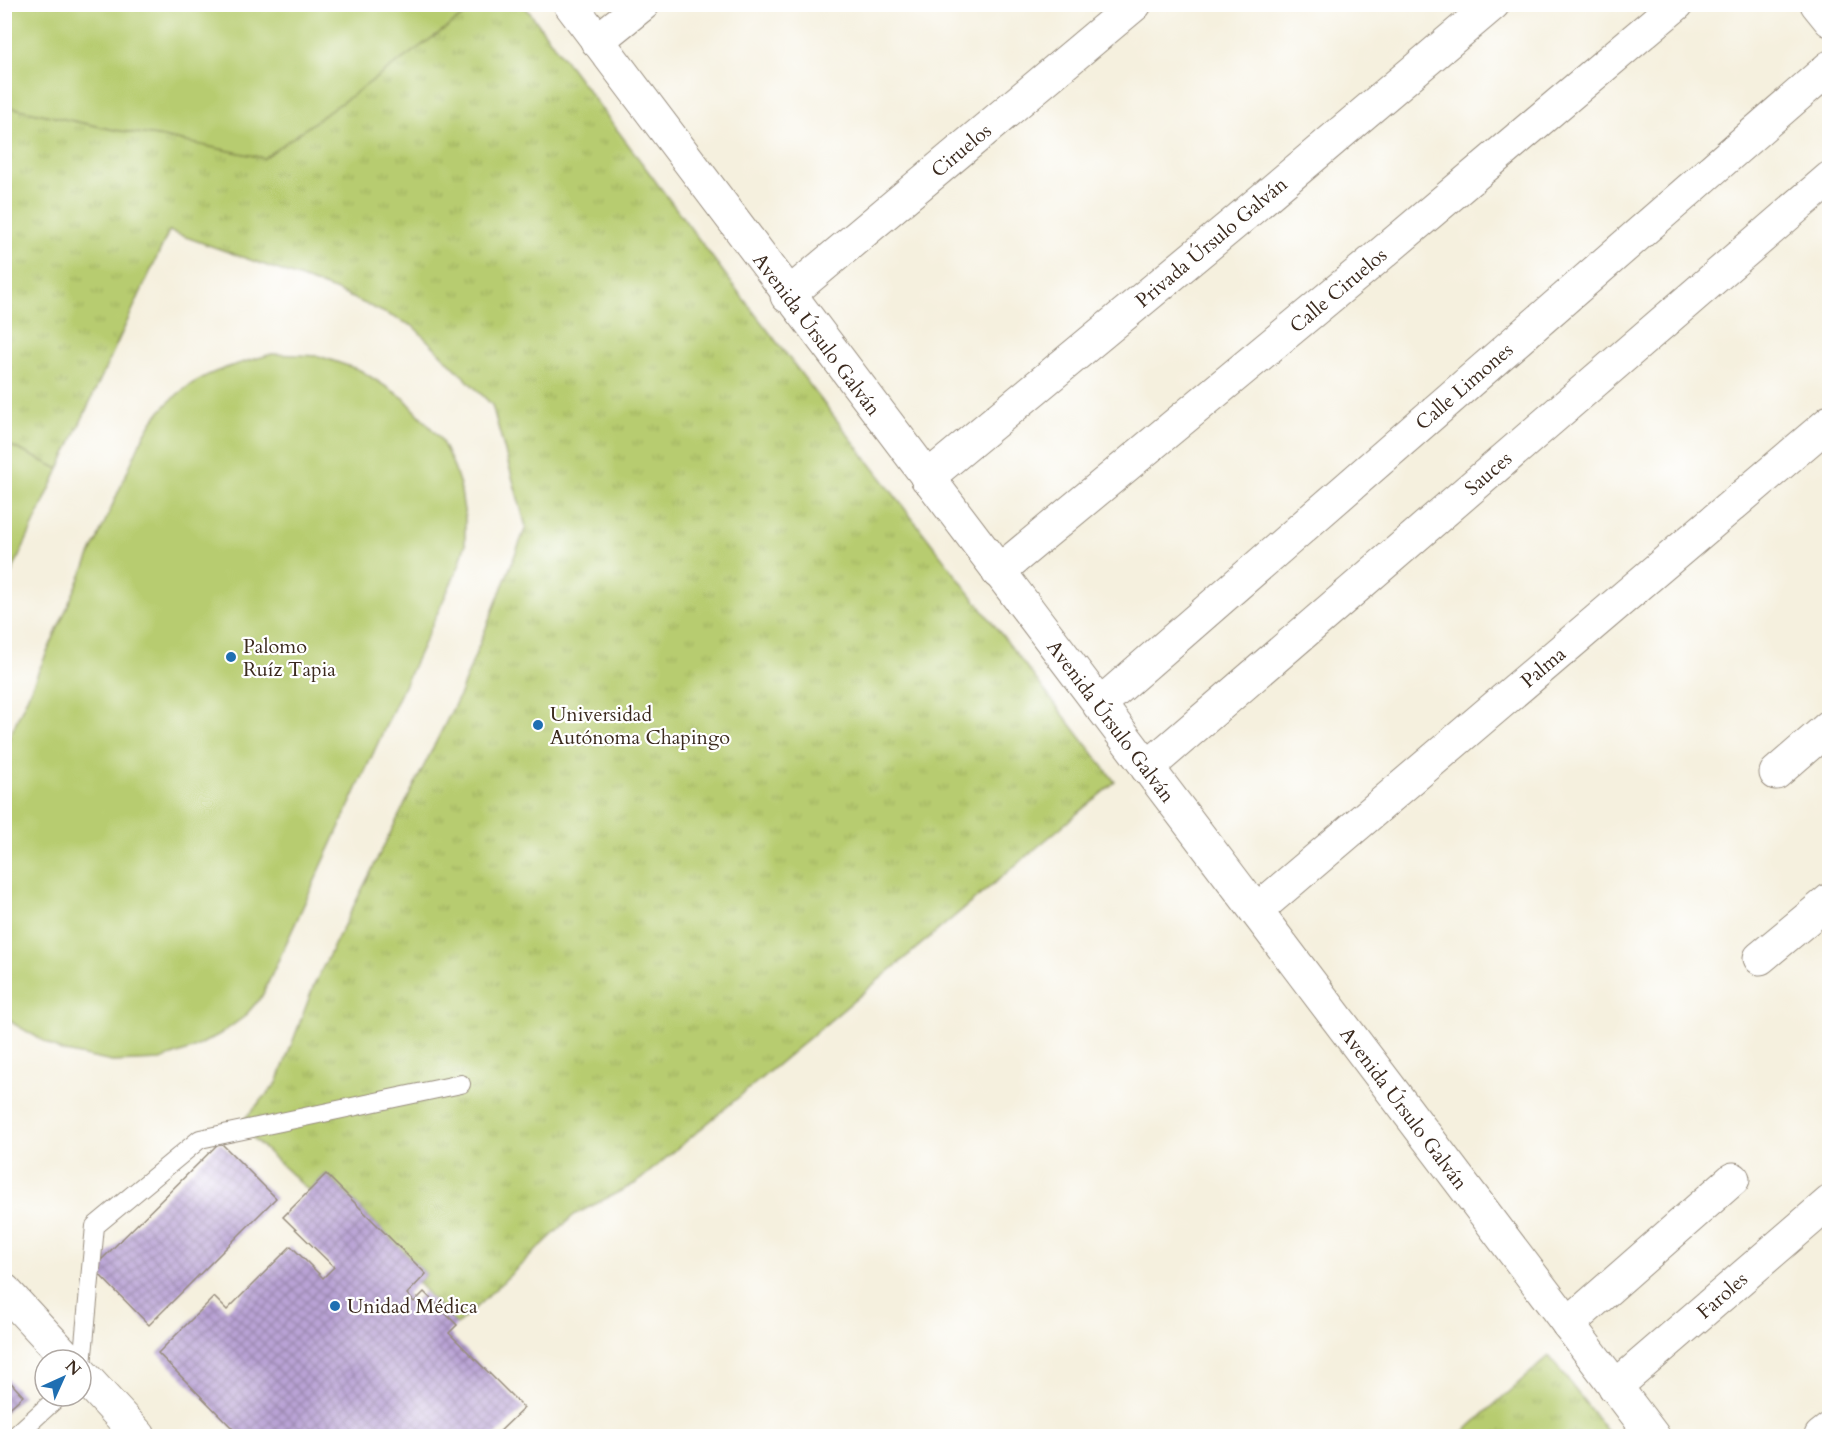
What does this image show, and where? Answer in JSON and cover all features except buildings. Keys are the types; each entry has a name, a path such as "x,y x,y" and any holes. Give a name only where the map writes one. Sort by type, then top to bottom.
{"street":[{"name":"Avenida Úrsulo Galván","path":"570,4 788,296 1653,1437"},
{"path":"597,41 643,4"},
{"name":"Ciruelos","path":"788,296 1135,4"},
{"name":"Privada Úrsulo Galván","path":"927,478 1237,221 1493,4"},
{"name":"Calle Ciruelos","path":"998,572 1373,261 1677,4"},
{"path":"1817,4 1830,20"},
{"name":"Calle Limones","path":"1099,705 1830,67"},
{"name":"Sauces","path":"1147,768 1830,178"},
{"name":"Palma","path":"1256,911 1830,422"},
{"path":"1776,773 1830,726"},
{"path":"1760,958 1830,900"},
{"path":"1568,1324 1733,1179"},
{"name":"Faroles","path":"1615,1387 1830,1203"},
{"path":"5,1293 51,1348"},
{"path":"93,1394 139,1437"},
{"path":"1821,1437 1830,1429"}],"lane":[{"path":"78,1348 95,1226 200,1139 461,1084"},
{"path":"15,1437 43,1408"}],"green space":[{"path":"4,5 478,5 264,158 158,136 115,130 5,106"},
{"path":"478,5 524,5 739,293 1115,782 636,1183 574,1215 457,1325 418,1283 426,1274 326,1174 309,1191 239,1125 277,1083 314,985 459,696 526,527 492,405 413,326 335,290 169,231 59,469 5,443 5,106 115,130 158,136 264,158"},
{"name":"Palomo Ruíz Tapia","path":"272,354 319,356 360,370 404,398 440,438 460,485 465,517 465,545 459,566 262,996 244,1017 220,1034 192,1049 160,1060 112,1062 61,1051 14,1024 5,1015 5,747 140,443 152,421 182,390 209,374"},
{"path":"5,443 59,469 5,587"},
{"path":"1549,1356 1611,1436 1459,1436"}],"place":[{"name":"Palomo Ruíz Tapia","path":"231,657"},
{"name":"Universidad Autónoma Chapingo","path":"538,725"},
{"name":"Unidad Médica","path":"335,1306"}]}
